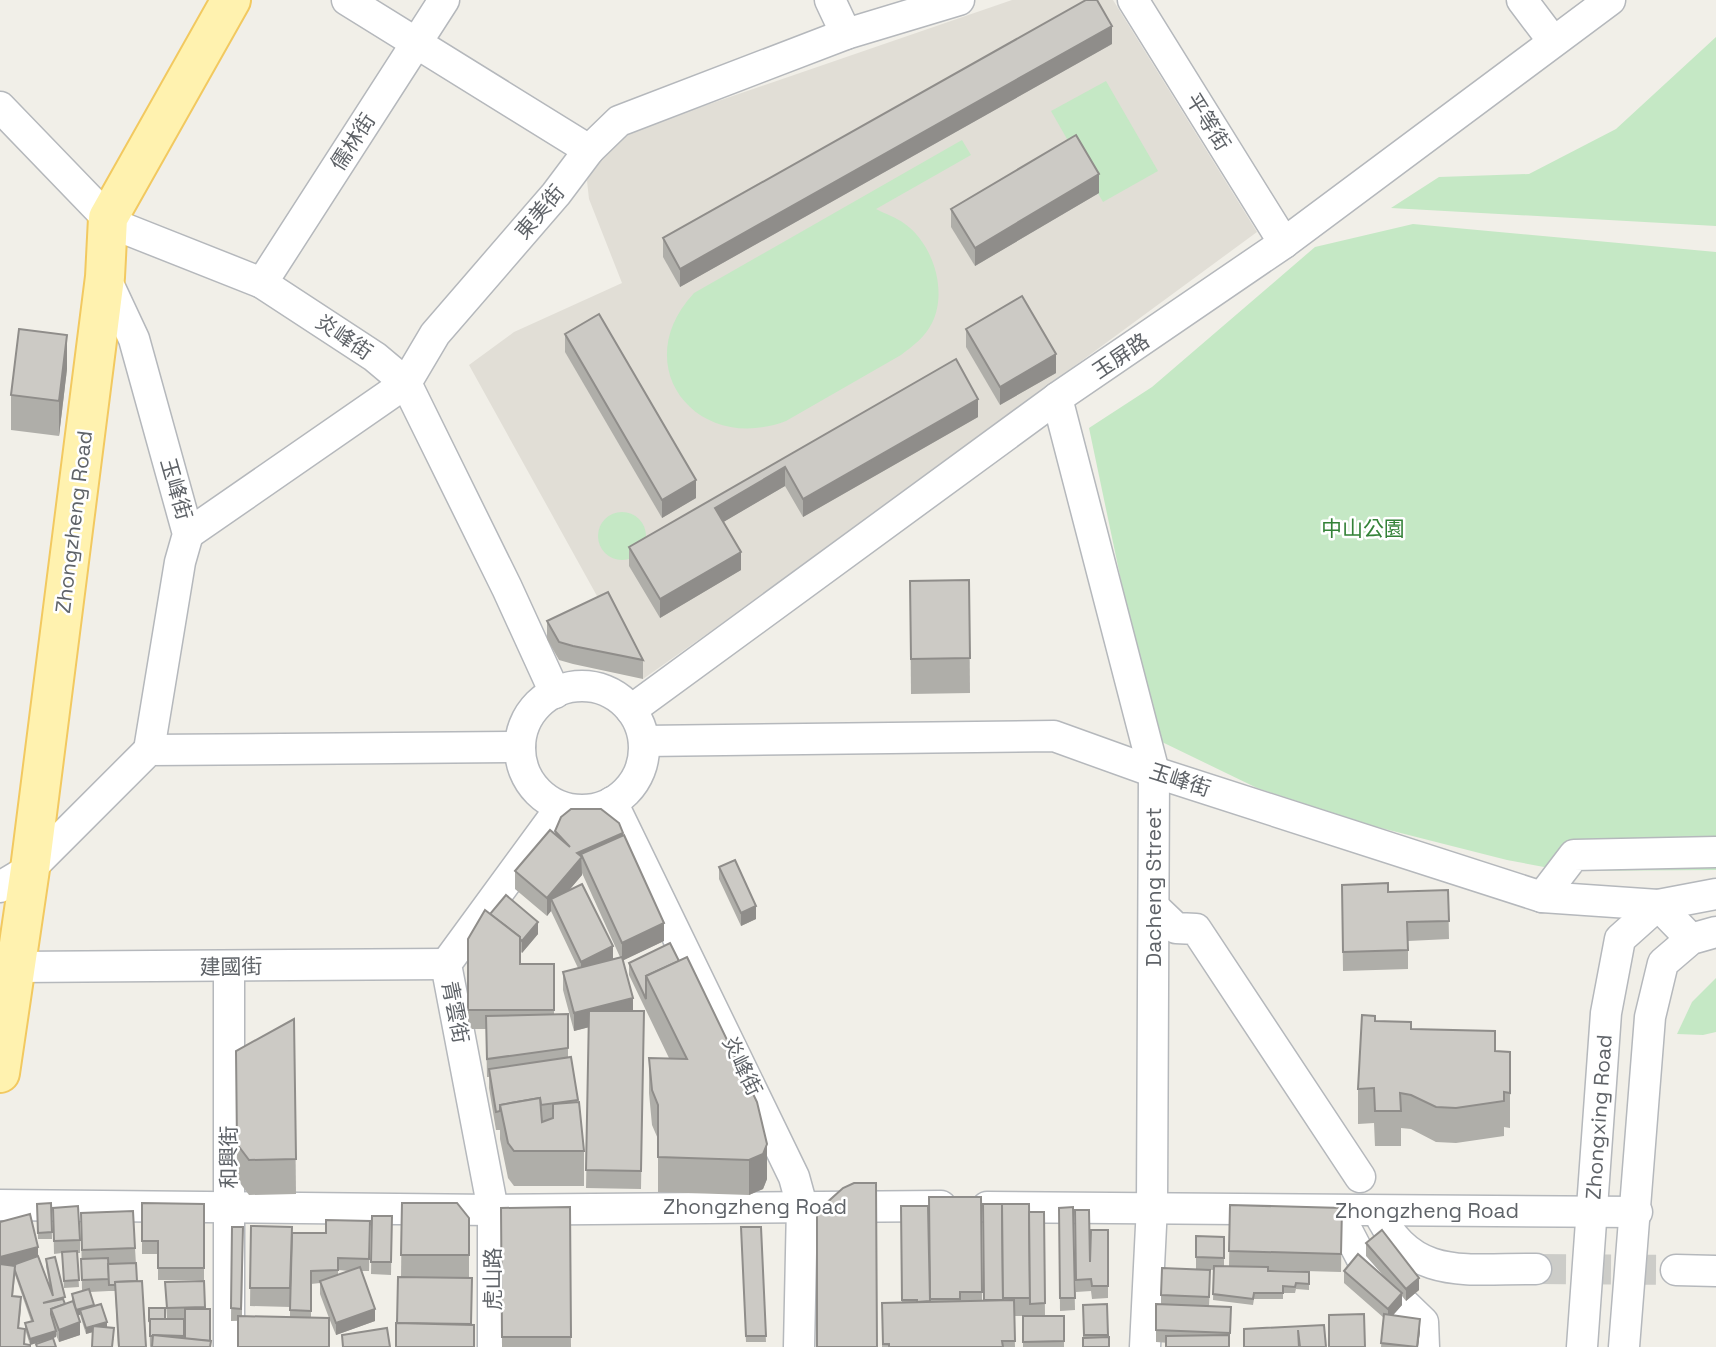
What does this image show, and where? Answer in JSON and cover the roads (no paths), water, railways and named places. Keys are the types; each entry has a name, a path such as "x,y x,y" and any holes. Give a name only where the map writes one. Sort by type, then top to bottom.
{"main road":[{"name":"Zhongzheng Road","path":"0,1073 16,967 15,878 105,277 108,218 231,0"}],"street":[{"path":"348,0 590,150"},
{"name":"儒林街","path":"262,283 443,0"},
{"path":"830,0 846,34"},
{"name":"東美街","path":"188,534 406,383 435,334 590,150 619,121 846,34 959,0"},
{"name":"平等街","path":"1133,0 1284,243"},
{"path":"1522,0 1553,41"},
{"name":"玉屏路","path":"631,710 1057,398 1284,243 1610,0"},
{"name":"炎峰街","path":"0,107 113,224 262,283 375,357 406,383 508,588 555,693"},
{"name":"玉峰街","path":"105,277 134,339 188,534 180,562 149,750"},
{"name":"Dacheng Street","path":"1057,398 1154,772 1152,1206 1145,1347"},
{"path":"575,687 596,688 615,696 631,710 644,741 643,759 637,776 627,791 612,802 596,809 561,807 530,784 522,766 522,730 529,715 555,693 575,687"},
{"name":"玉峰街","path":"644,741 1054,736 1154,772 1542,897 1658,905 1716,894"},
{"path":"15,878 149,750 520,747"},
{"name":"炎峰街","path":"612,802 751,1083 794,1177 802,1206 799,1347"},
{"name":"青雲街","path":"493,1210 446,964 561,807"},
{"path":"1542,897 1574,855 1716,852"},
{"path":"1624,1347 1637,1212 1650,1017 1663,963 1703,936 1658,905"},
{"name":"Zhongxing Road","path":"1582,1347 1612,973 1620,939 1658,905"},
{"path":"1154,907 1176,928 1196,929 1360,1177"},
{"name":"建國街","path":"16,967 446,964"},
{"name":"和興街","path":"229,967 229,1347"},
{"name":"Zhongzheng Road","path":"0,1205 229,1210 1152,1206 1337,1211 1637,1212"},
{"name":"虎山路","path":"493,1210 493,1347"},
{"path":"1337,1211 1366,1267 1423,1322 1424,1347"},
{"path":"1378,1211 1395,1241 1412,1255 1435,1267 1536,1269"},
{"path":"1676,1270 1716,1271"}],"tunnel":[{"path":"1536,1269 1676,1270"}],"park label":[{"name":"中山公園","path":"1363,529"}]}
